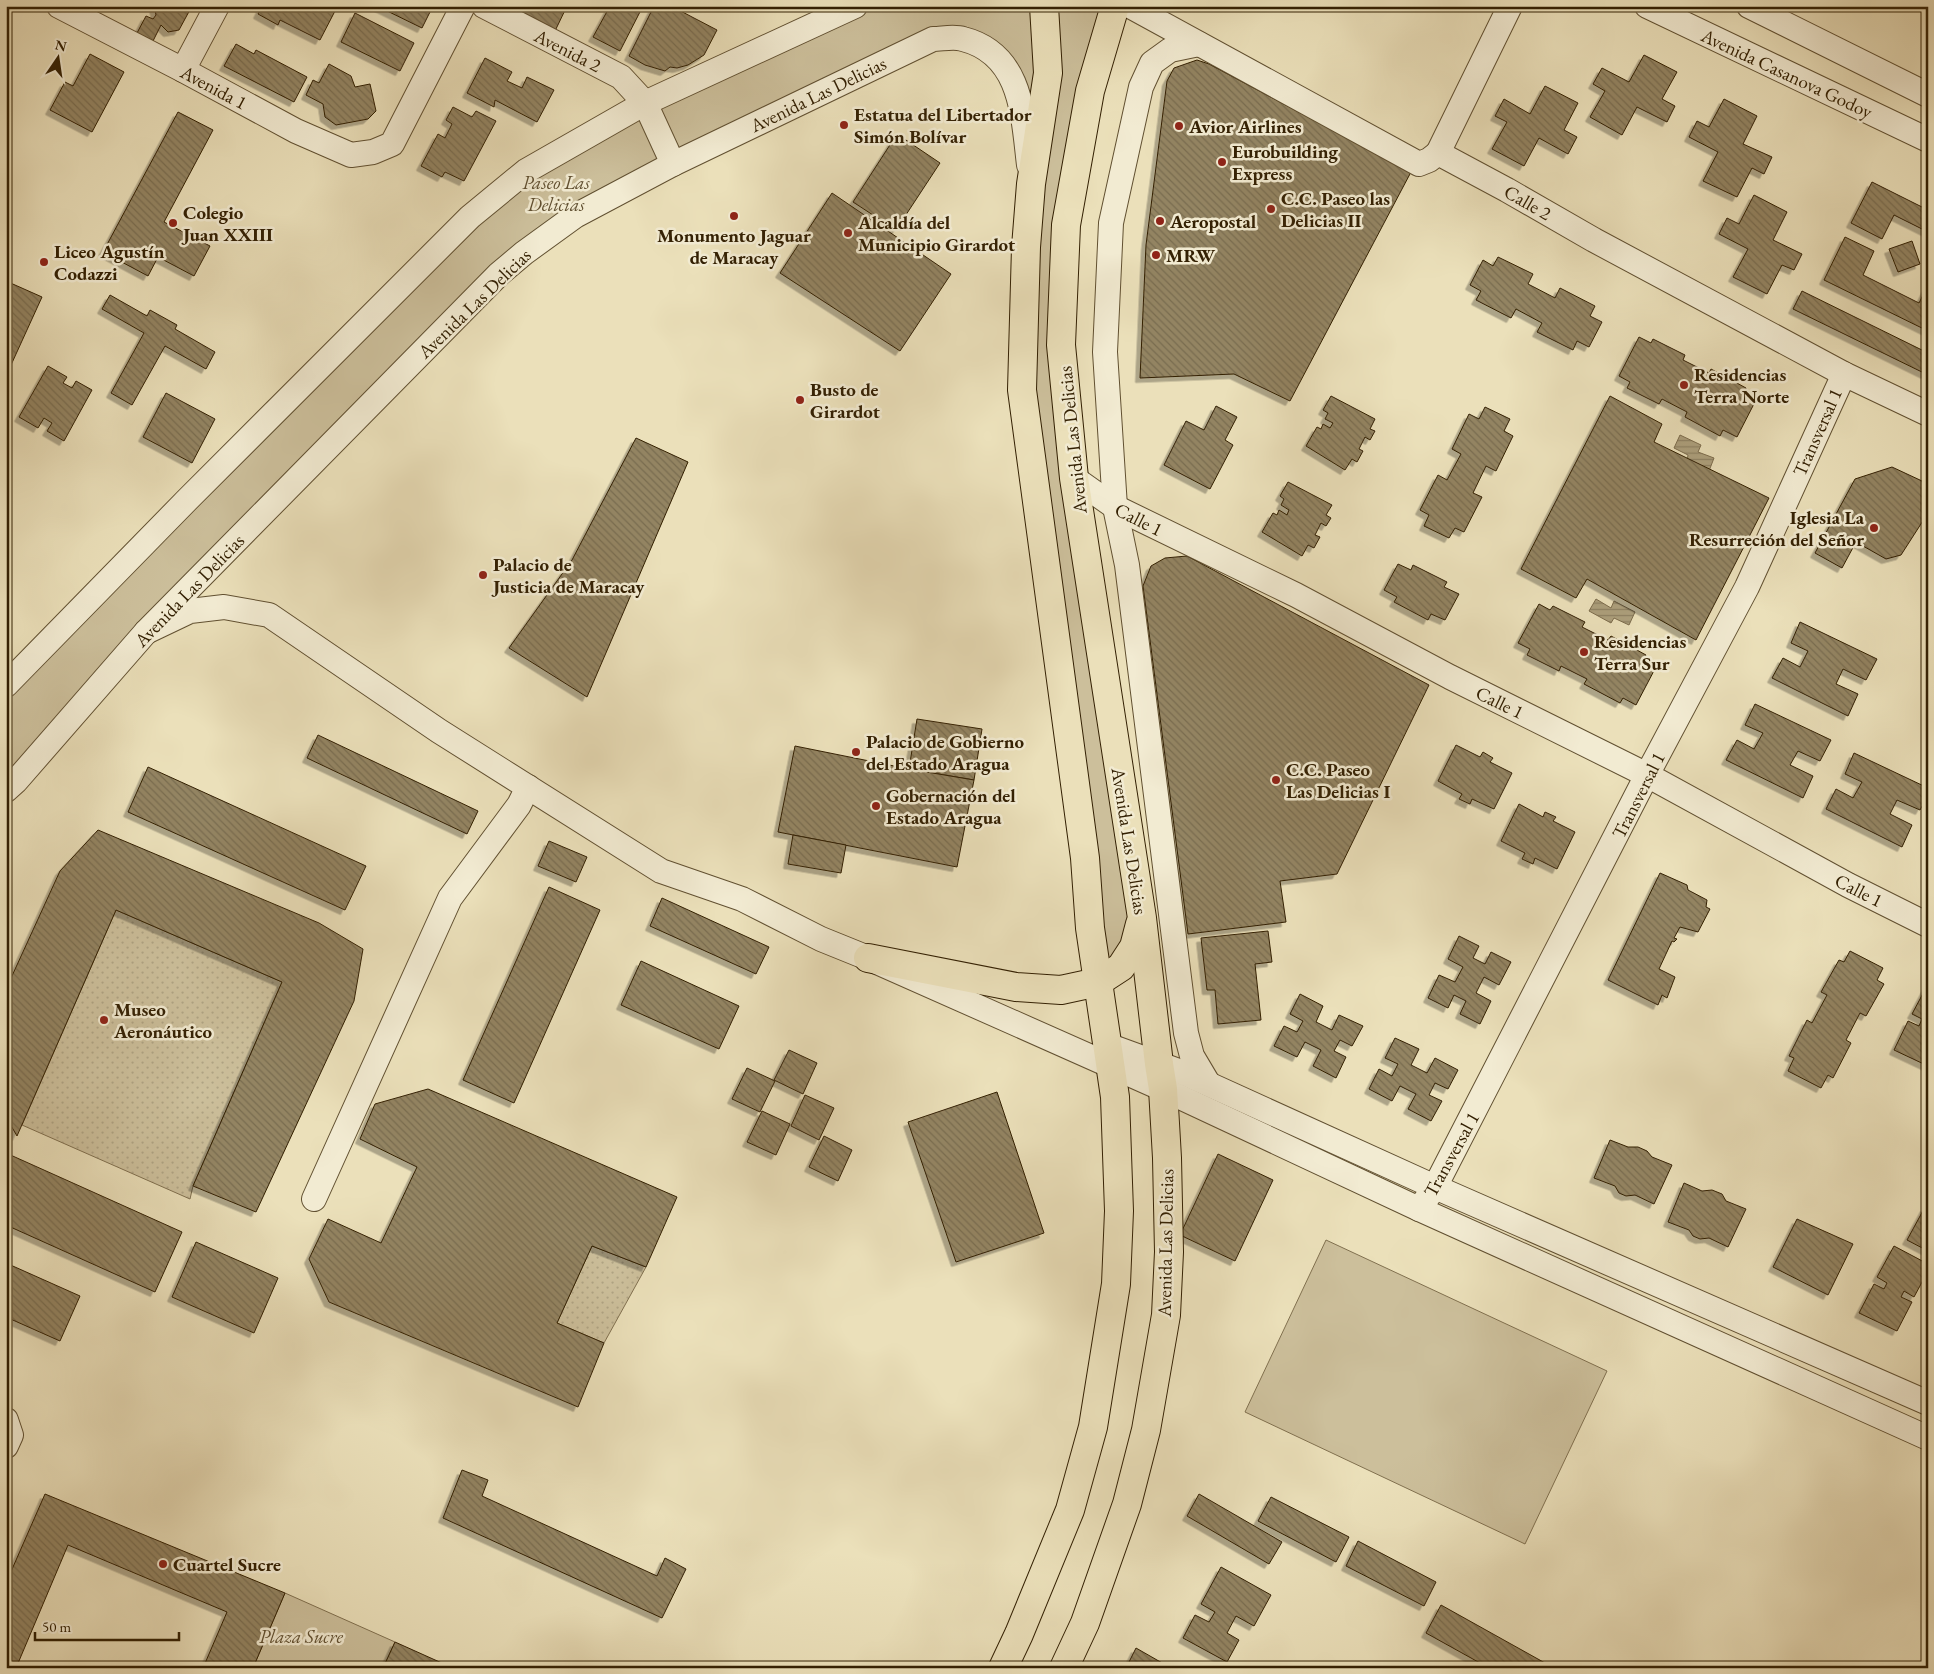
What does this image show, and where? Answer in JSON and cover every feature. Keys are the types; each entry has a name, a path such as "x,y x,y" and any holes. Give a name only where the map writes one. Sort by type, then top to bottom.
{"main road":[{"name":"Avenida Las Delicias","path":"1003,1668 1070,1510 1093,1427 1116,1284 1118,1211 1115,1097 1090,928 1083,848 1023,410 1022,380 1026,247 1031,184 1048,73 1044,6"},
{"name":"Avenida Las Delicias","path":"1064,1668 1084,1623 1128,1504 1146,1430 1166,1315 1169,1252 1167,1158 1161,1076 1142,918 1074,478 1061,345 1066,225 1090,91 1115,6"},
{"path":"868,958 1016,988 1061,990 1098,982 1121,967 1134,946 1142,918"}],"street":[{"name":"Avenida 1","path":"59,6 296,131 351,155 373,152 392,144 463,6"},
{"path":"183,70 217,6"},
{"name":"Avenida 2","path":"484,6 621,77 645,103 673,164"},
{"path":"6,684 470,217 526,171 645,103 854,6"},
{"path":"1130,6 1419,164 1429,160 1438,153 1510,6"},
{"name":"Avenida Casanova Godoy","path":"1647,6 1928,140"},
{"path":"1749,6 1928,94"},
{"name":"Avenida Las Delicias","path":"10,784 146,632 499,274 524,253 576,216 673,164 933,39 962,38 985,47 1004,64 1021,101 1031,184"},
{"path":"1199,44 1170,50 1152,63 1141,87 1111,223 1105,352 1115,507 1127,565 1186,1033 1192,1056 1208,1083"},
{"name":"Calle 2","path":"1438,153 1594,240 1844,374 1928,414"},
{"name":"Transversal 1","path":"1419,1209 1435,1187 1647,775 1747,587 1844,374"},
{"name":"Calle 1","path":"1074,478 1115,507 1296,595 1450,677 1647,775 1848,885 1928,925"},
{"path":"146,632 190,611 224,607 269,616 439,731 661,870 742,899 821,939 1161,1076 1419,1209 1928,1438"},
{"path":"314,1199 450,898 519,805 528,787"},
{"path":"1161,1076 1208,1083 1435,1187 1928,1403"},
{"path":"6,1420 11,1434 6,1446"}],"green space":[{"name":"Paseo Las Delicias","path":"855,6 1115,6 1090,91 1061,345 1142,918 1098,982 1035,488 1031,184 1004,64 933,39 535,244 6,773 6,681 526,171"},
{"path":"116,910 282,982 193,1186 190,1199 22,1125"},
{"path":"1326,1240 1607,1371 1525,1544 1245,1412"},
{"path":"592,1246 646,1267 604,1343 557,1323"},
{"name":"Plaza Sucre","path":"285,1593 395,1642 383,1668 253,1668"}],"shaded area":[{"path":"1680,435 1701,445 1698,452 1714,458 1709,471 1687,461 1688,455 1674,448"},
{"path":"1596,599 1611,608 1614,601 1635,612 1629,625 1614,618 1611,623 1589,611"}],"building":[{"path":"154,6 192,6 179,30 168,32 161,25 153,41 137,33 146,16 153,19 156,15"},
{"path":"258,6 325,6 335,11 320,40 280,20 278,25 258,14 261,8"},
{"path":"377,6 433,6 422,28"},
{"path":"503,6 567,6 555,31"},
{"path":"610,6 643,6 620,51 593,37"},
{"path":"654,6 671,6 717,30 704,55 688,65 677,68 670,67 665,71 645,65 629,56"},
{"path":"355,13 414,43 400,71 341,42"},
{"path":"236,44 254,54 256,50 307,77 294,102 224,66"},
{"path":"90,54 124,72 92,132 50,110 65,82 73,86"},
{"path":"1644,55 1677,72 1662,99 1675,106 1667,122 1637,107 1622,135 1590,117 1605,91 1593,84 1602,68 1629,82"},
{"path":"485,58 512,72 507,81 522,88 527,77 554,90 537,122 495,100 494,107 467,93"},
{"name":"C.C. Paseo las Delicias II","path":"1197,60 1209,64 1411,172 1290,401 1234,374 1140,378 1146,245 1167,81 1174,68"},
{"path":"329,64 351,76 355,87 370,84 376,111 368,119 336,125 325,117 323,104 306,95 313,80 319,83"},
{"path":"1545,86 1578,103 1564,130 1577,137 1568,154 1539,138 1524,166 1492,149 1507,122 1495,116 1504,99 1530,114"},
{"path":"1724,99 1757,116 1743,144 1772,157 1764,174 1752,168 1737,197 1703,181 1718,152 1689,137 1697,121 1709,127"},
{"path":"453,107 472,117 476,111 496,121 464,181 445,172 442,177 421,166 438,134 445,138 452,124 446,120"},
{"path":"178,112 213,130 164,222 210,246 194,276 158,257 148,276 103,252"},
{"path":"897,134 940,163 896,230 853,202"},
{"path":"1872,182 1928,210 1928,232 1894,215 1882,239 1851,223"},
{"name":"Alcaldía del Municipio Girardot","path":"832,193 951,274 900,351 780,273"},
{"path":"1754,195 1787,212 1773,240 1802,254 1794,270 1782,265 1767,294 1733,277 1748,249 1719,234 1727,218 1739,224"},
{"path":"1845,237 1874,251 1863,275 1919,303 1928,285 1928,331 1824,280"},
{"path":"1912,241 1920,264 1898,272 1889,249"},
{"path":"1498,257 1533,274 1528,284 1555,298 1560,288 1595,306 1590,316 1602,322 1589,347 1577,341 1573,350 1537,332 1542,323 1516,309 1511,318 1476,300 1481,291 1470,285 1483,260 1493,266"},
{"path":"6,281 42,297 6,376"},
{"path":"1802,291 1928,353 1928,370 1926,374 1793,309"},
{"path":"110,295 147,316 150,310 177,325 175,329 215,352 206,369 165,346 132,405 111,393 144,333 102,309"},
{"name":"Residencias Terra Norte","path":"1639,337 1651,343 1653,339 1685,355 1683,360 1709,373 1711,369 1746,388 1745,392 1757,398 1737,437 1723,430 1720,436 1685,417 1687,412 1662,399 1659,404 1627,388 1630,382 1619,376"},
{"path":"48,366 67,377 63,383 72,388 76,381 92,390 64,441 47,431 52,423 44,418 38,428 19,417"},
{"path":"166,393 215,419 192,463 143,437"},
{"path":"1331,396 1375,419 1370,429 1375,431 1370,440 1365,437 1359,449 1363,451 1357,462 1352,459 1345,470 1306,446 1317,427 1321,429 1323,424 1330,428 1333,423 1325,419 1328,413 1323,410"},
{"path":"1610,396 1662,424 1654,442 1769,498 1696,640 1587,579 1576,598 1521,569"},
{"path":"1216,406 1237,417 1225,440 1233,445 1210,489 1164,465 1186,421 1204,430"},
{"path":"1485,407 1510,419 1504,431 1513,436 1496,471 1486,466 1473,493 1482,497 1464,532 1455,528 1449,538 1424,526 1429,515 1420,510 1438,475 1447,480 1461,454 1452,449 1469,414 1479,419"},
{"path":"636,438 688,462 587,697 509,648 572,560"},
{"name":"Iglesia La Resurreción del Señor","path":"1892,467 1922,481 1928,499 1928,513 1901,555 1886,559 1856,542 1842,568 1815,553 1855,479"},
{"path":"1288,482 1332,505 1326,515 1331,518 1326,526 1321,523 1315,535 1320,537 1314,548 1308,545 1302,556 1262,532 1273,513 1277,515 1279,510 1287,515 1289,510 1281,505 1284,499 1280,496"},
{"name":"C.C. Paseo Las Delicias I","path":"1187,556 1429,685 1337,874 1280,881 1286,922 1188,934 1143,586 1151,566 1165,558"},
{"path":"1398,564 1411,570 1413,565 1447,582 1444,587 1459,594 1445,620 1431,614 1428,620 1394,602 1397,597 1384,590"},
{"name":"Residencias Terra Sur","path":"1539,604 1550,610 1553,606 1585,622 1582,627 1608,640 1611,636 1646,655 1644,659 1657,665 1636,705 1623,698 1620,703 1584,684 1587,679 1561,666 1559,671 1527,655 1530,649 1518,643"},
{"path":"1800,622 1877,659 1866,680 1843,669 1836,684 1858,694 1848,716 1772,678 1783,658 1800,667 1808,651 1791,643"},
{"path":"1755,704 1831,740 1820,761 1798,751 1790,765 1813,776 1803,798 1726,760 1737,740 1754,749 1763,733 1745,725"},
{"path":"917,719 982,729 974,780 909,769"},
{"path":"318,735 478,811 467,834 307,758"},
{"path":"1456,745 1480,757 1483,752 1493,758 1490,762 1512,773 1494,809 1472,799 1470,804 1459,799 1462,794 1438,781"},
{"name":"Gobernación del Estado Aragua","path":"795,746 974,780 957,867 778,832"},
{"path":"1854,753 1928,788 1928,795 1920,810 1897,800 1890,814 1912,825 1902,847 1826,809 1836,789 1853,798 1862,782 1845,774"},
{"path":"148,767 366,866 345,910 128,812"},
{"path":"1519,804 1543,817 1545,812 1556,817 1553,821 1575,832 1557,869 1535,858 1533,864 1522,859 1525,853 1501,841"},
{"path":"98,830 319,923 363,949 354,1001 256,1212 193,1186 282,982 116,910 17,1136 6,1117 6,989 60,871"},
{"path":"793,835 846,845 841,873 788,864"},
{"path":"549,841 587,857 576,882 538,866"},
{"path":"1660,873 1687,885 1688,890 1707,900 1706,907 1710,909 1698,932 1680,927 1674,938 1677,939 1674,942 1672,941 1659,969 1675,977 1667,998 1662,995 1658,1005 1608,980"},
{"path":"549,887 600,910 514,1103 463,1080"},
{"path":"662,898 769,947 756,974 650,926"},
{"path":"1268,931 1272,962 1255,964 1261,1020 1218,1024 1215,990 1207,990 1201,938"},
{"path":"1459,936 1479,946 1473,958 1485,964 1491,952 1511,962 1499,985 1484,977 1476,993 1491,1001 1480,1024 1460,1014 1466,1001 1454,995 1448,1008 1428,998 1439,975 1455,982 1463,967 1448,959"},
{"path":"1850,951 1883,968 1877,980 1884,984 1866,1016 1860,1013 1846,1040 1851,1043 1833,1078 1828,1075 1821,1088 1788,1071 1794,1058 1789,1056 1807,1020 1812,1023 1827,995 1821,992 1839,960 1844,962"},
{"path":"641,961 739,1006 719,1049 621,1005"},
{"path":"1928,984 1928,1066 1894,1050 1908,1021 1919,1026 1922,1019 1912,1014"},
{"path":"1300,994 1323,1006 1316,1022 1332,1030 1339,1015 1363,1026 1352,1046 1340,1040 1334,1051 1346,1057 1336,1078 1313,1066 1321,1050 1305,1042 1297,1057 1274,1046 1284,1026 1297,1032 1303,1021 1290,1014"},
{"path":"1395,1038 1419,1049 1411,1065 1427,1073 1435,1058 1458,1070 1448,1089 1435,1083 1429,1095 1442,1101 1431,1121 1408,1109 1416,1094 1400,1086 1392,1101 1369,1089 1379,1069 1392,1076 1398,1064 1385,1058"},
{"path":"789,1050 817,1063 803,1094 774,1080"},
{"path":"747,1068 775,1081 760,1112 732,1099"},
{"path":"428,1089 677,1197 646,1267 592,1246 557,1323 604,1343 578,1407 329,1302 309,1259 328,1219 381,1243 417,1167 360,1139 375,1104"},
{"path":"997,1092 1044,1233 956,1262 908,1122"},
{"path":"805,1095 834,1108 819,1140 791,1126"},
{"path":"762,1111 790,1124 776,1155 747,1142"},
{"path":"824,1136 852,1150 838,1181 809,1167"},
{"path":"1610,1140 1628,1147 1638,1147 1647,1151 1652,1157 1672,1165 1654,1204 1635,1195 1626,1196 1619,1193 1615,1186 1594,1178"},
{"path":"6,1153 182,1232 155,1292 6,1225"},
{"path":"1218,1154 1273,1180 1235,1261 1180,1235"},
{"path":"1684,1183 1702,1191 1712,1190 1722,1194 1726,1201 1746,1209 1728,1247 1709,1238 1700,1239 1693,1236 1689,1230 1668,1222"},
{"path":"1925,1207 1928,1208 1928,1251 1907,1240"},
{"path":"1797,1219 1853,1244 1828,1295 1773,1267"},
{"path":"196,1242 278,1278 254,1333 172,1297"},
{"path":"1894,1246 1928,1264 1928,1271 1914,1297 1904,1291 1901,1297 1912,1302 1897,1331 1859,1313 1874,1284 1884,1289 1887,1283 1877,1277"},
{"path":"6,1263 80,1296 60,1341 6,1317"},
{"path":"462,1470 488,1480 482,1496 657,1576 665,1558 686,1569 662,1618 443,1518"},
{"name":"Cuartel Sucre","path":"45,1494 285,1593 253,1668 203,1668 227,1612 68,1545 16,1668 6,1668 6,1583"},
{"path":"1199,1494 1282,1542 1269,1564 1187,1516"},
{"path":"1271,1497 1349,1537 1336,1562 1258,1521"},
{"path":"1358,1541 1436,1582 1424,1606 1346,1566"},
{"path":"1221,1567 1271,1595 1254,1626 1236,1616 1227,1633 1239,1640 1227,1662 1183,1638 1195,1615 1209,1622 1215,1612 1201,1604"},
{"path":"1441,1605 1554,1668 1489,1668 1426,1633"},
{"path":"395,1642 453,1668 383,1668"},
{"path":"1136,1648 1171,1668 1126,1668"}],"place":[{"name":"Estatua del Libertador Simón Bolívar","path":"844,125"},
{"name":"Avior Airlines","path":"1179,126"},
{"name":"Eurobuilding Express","path":"1222,162"},
{"name":"C.C. Paseo las Delicias II","path":"1271,209"},
{"name":"Monumento Jaguar de Maracay","path":"734,216"},
{"name":"Aeropostal","path":"1160,221"},
{"name":"Colegio Juan XXIII","path":"173,223"},
{"name":"Alcaldía del Municipio Girardot","path":"848,233"},
{"name":"MRW","path":"1156,255"},
{"name":"Liceo Agustín Codazzi","path":"44,262"},
{"name":"Residencias Terra Norte","path":"1684,385"},
{"name":"Busto de Girardot","path":"800,400"},
{"name":"Iglesia La Resurreción del Señor","path":"1874,528"},
{"name":"Palacio de Justicia de Maracay","path":"483,575"},
{"name":"Residencias Terra Sur","path":"1584,652"},
{"name":"Palacio de Gobierno del Estado Aragua","path":"856,752"},
{"name":"C.C. Paseo Las Delicias I","path":"1276,780"},
{"name":"Gobernación del Estado Aragua","path":"876,806"},
{"name":"Museo Aeronáutico","path":"104,1020"},
{"name":"Cuartel Sucre","path":"163,1564"}]}
